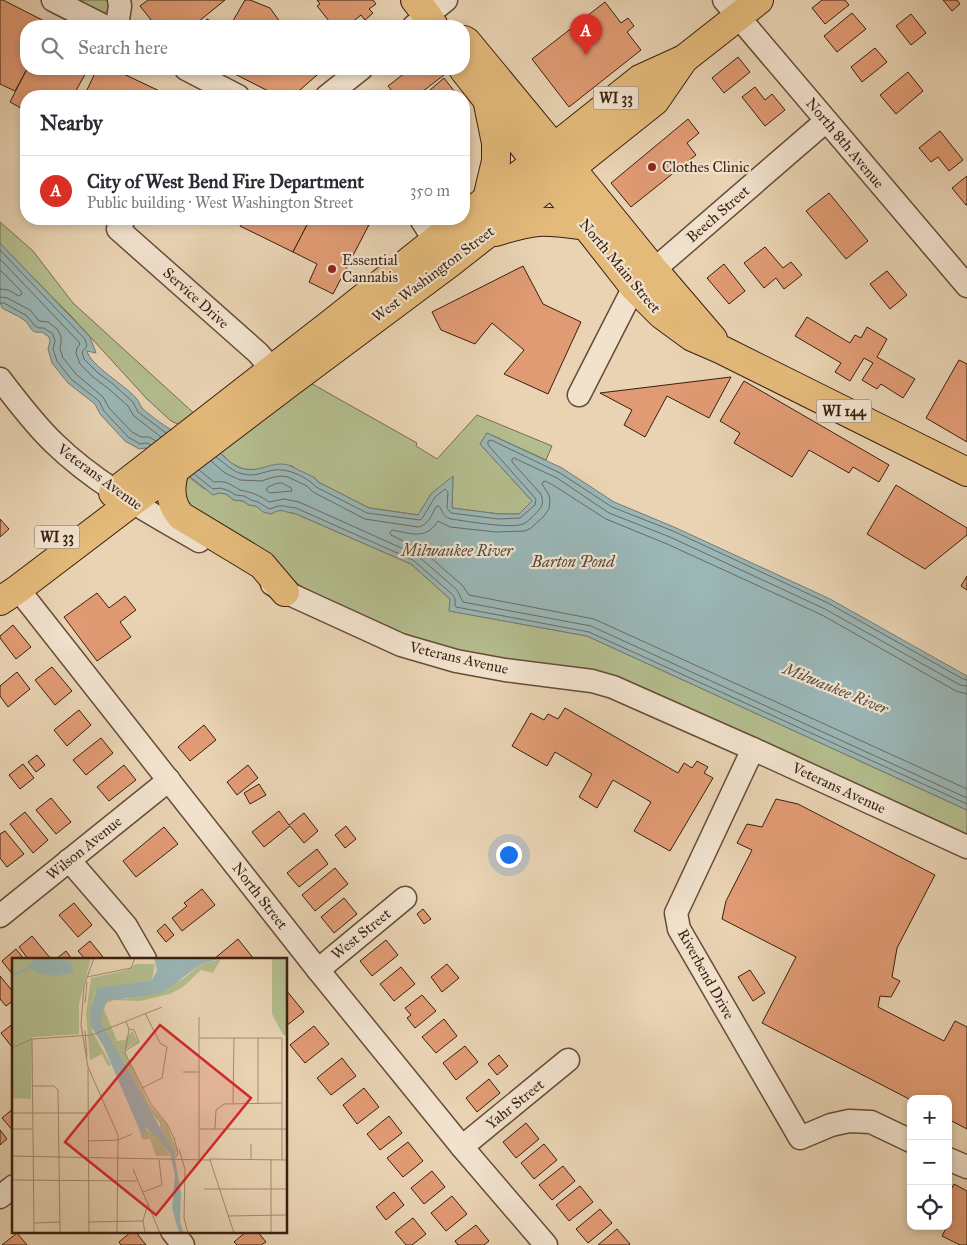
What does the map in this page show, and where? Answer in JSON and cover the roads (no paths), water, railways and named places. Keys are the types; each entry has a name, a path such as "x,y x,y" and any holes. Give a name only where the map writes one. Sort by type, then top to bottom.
{"main road":[{"name":"West Washington Street","path":"167,471 239,408 450,263 562,175 655,100 684,59 731,8 759,0"},
{"path":"470,46 545,154"},
{"name":"West Washington Street","path":"470,212 640,79 684,59"},
{"path":"468,75 486,98 545,154"},
{"path":"486,98 496,143 496,161 487,199"},
{"name":"North Main Street","path":"545,154 644,278"},
{"name":"North Main Street","path":"562,175 586,226 722,350 967,472"},
{"path":"484,235 539,222 586,226"},
{"name":"West Washington Street","path":"239,408 272,370 428,230 443,225"},
{"path":"167,471 172,502 176,511 181,516 262,566 285,592"},
{"name":"WI 33","path":"6,591 123,497 167,471"}],"street":[{"path":"53,0 92,20"},
{"path":"118,20 119,0"},
{"name":"North 8th Avenue","path":"731,8 967,286"},
{"path":"191,75 202,88"},
{"path":"334,90 353,75"},
{"name":"Beech Street","path":"644,278 826,121"},
{"name":"Service Drive","path":"122,225 258,353 272,370"},
{"path":"579,395 644,278"},
{"name":"Veterans Avenue","path":"0,379 41,430 77,463 123,497 285,592 401,645 456,661 506,670 592,681 613,687 967,846"},
{"name":"North Street","path":"6,591 169,780 318,970 462,1147 546,1245"},
{"name":"Riverbend Drive","path":"753,749 676,913 679,929 800,1138 831,1125 850,1121 871,1122 909,1140"},
{"name":"Wilson Avenue","path":"0,916 169,780"},
{"path":"69,860 126,926 144,958"},
{"name":"West Street","path":"318,970 405,898"},
{"name":"Yahr Street","path":"462,1147 568,1060"},
{"path":"952,1161 967,1168"},
{"path":"0,1197 12,1188"},
{"path":"173,1232 183,1245"}],"water":[{"name":"Barton Pond","path":"0,243 90,337 96,353 87,351 90,357 101,369 131,393 142,408 167,427 221,454 240,468 249,470 276,464 287,465 369,508 418,515 431,494 453,476 452,508 499,514 519,514 532,501 480,444 487,433 562,468 614,502 674,527 830,599 967,676 967,810 587,636 449,611 450,599 411,564 294,513 281,511 271,514 263,512 256,506 249,505 243,501 234,500 226,494 219,493 213,495 196,481 146,448 139,449 125,441 100,414 95,404 68,383 52,363 48,349 49,337 42,332 33,331 27,322 2,308 0,302"}],"place":[{"name":"City of West Bend Fire Department","path":"586,55"},
{"name":"Clothes Clinic","path":"652,167"},
{"name":"Essential Cannabis","path":"332,269"}],"water label":[{"name":"Milwaukee River","path":"457,550"},
{"name":"Milwaukee River","path":"836,688"}]}
